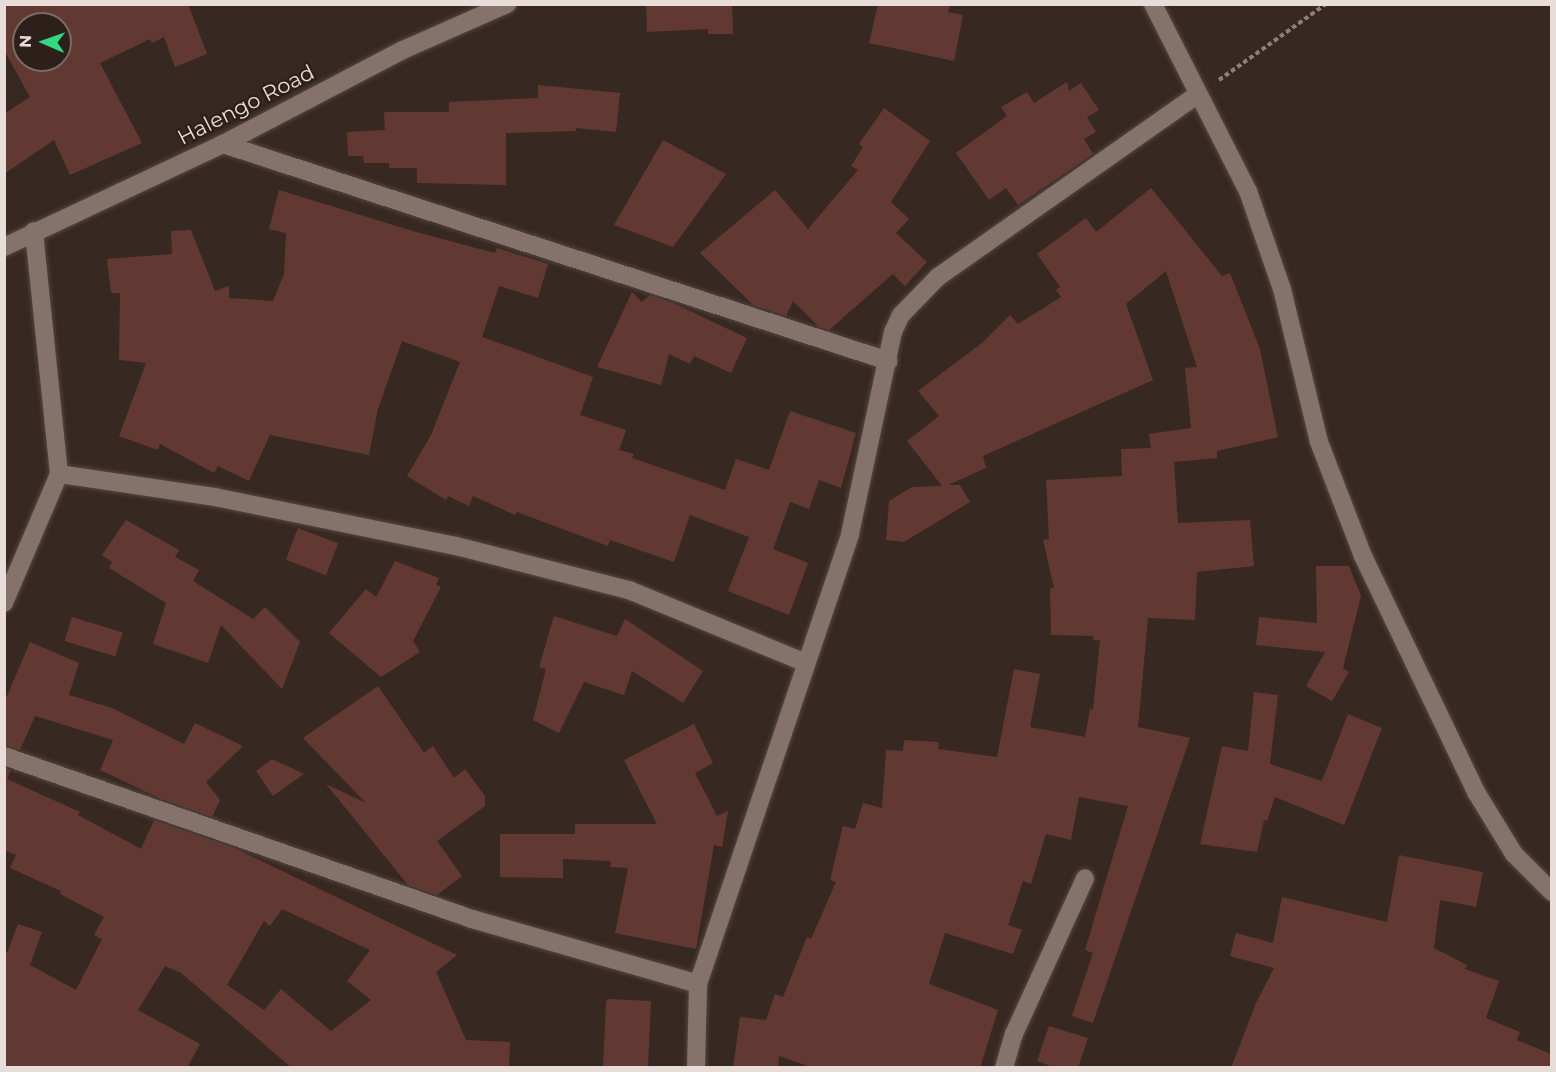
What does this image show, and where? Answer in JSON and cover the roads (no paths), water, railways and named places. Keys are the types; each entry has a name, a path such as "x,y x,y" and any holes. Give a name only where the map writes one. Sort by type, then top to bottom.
{"street":[{"name":"Halengo Road","path":"4,247 223,144 403,50 507,4"},
{"path":"1153,4 1248,191 1282,289 1319,442 1363,556 1476,792 1514,854 1551,892"},
{"path":"696,1068 698,984 850,534 888,361 901,315 938,277 1198,94"},
{"path":"223,144 888,361"},
{"path":"4,603 59,474 34,231"},
{"path":"59,474 226,499 456,546 629,590 806,663"},
{"path":"4,756 472,919 698,984"},
{"path":"1004,1068 1014,1034 1085,878"}]}
